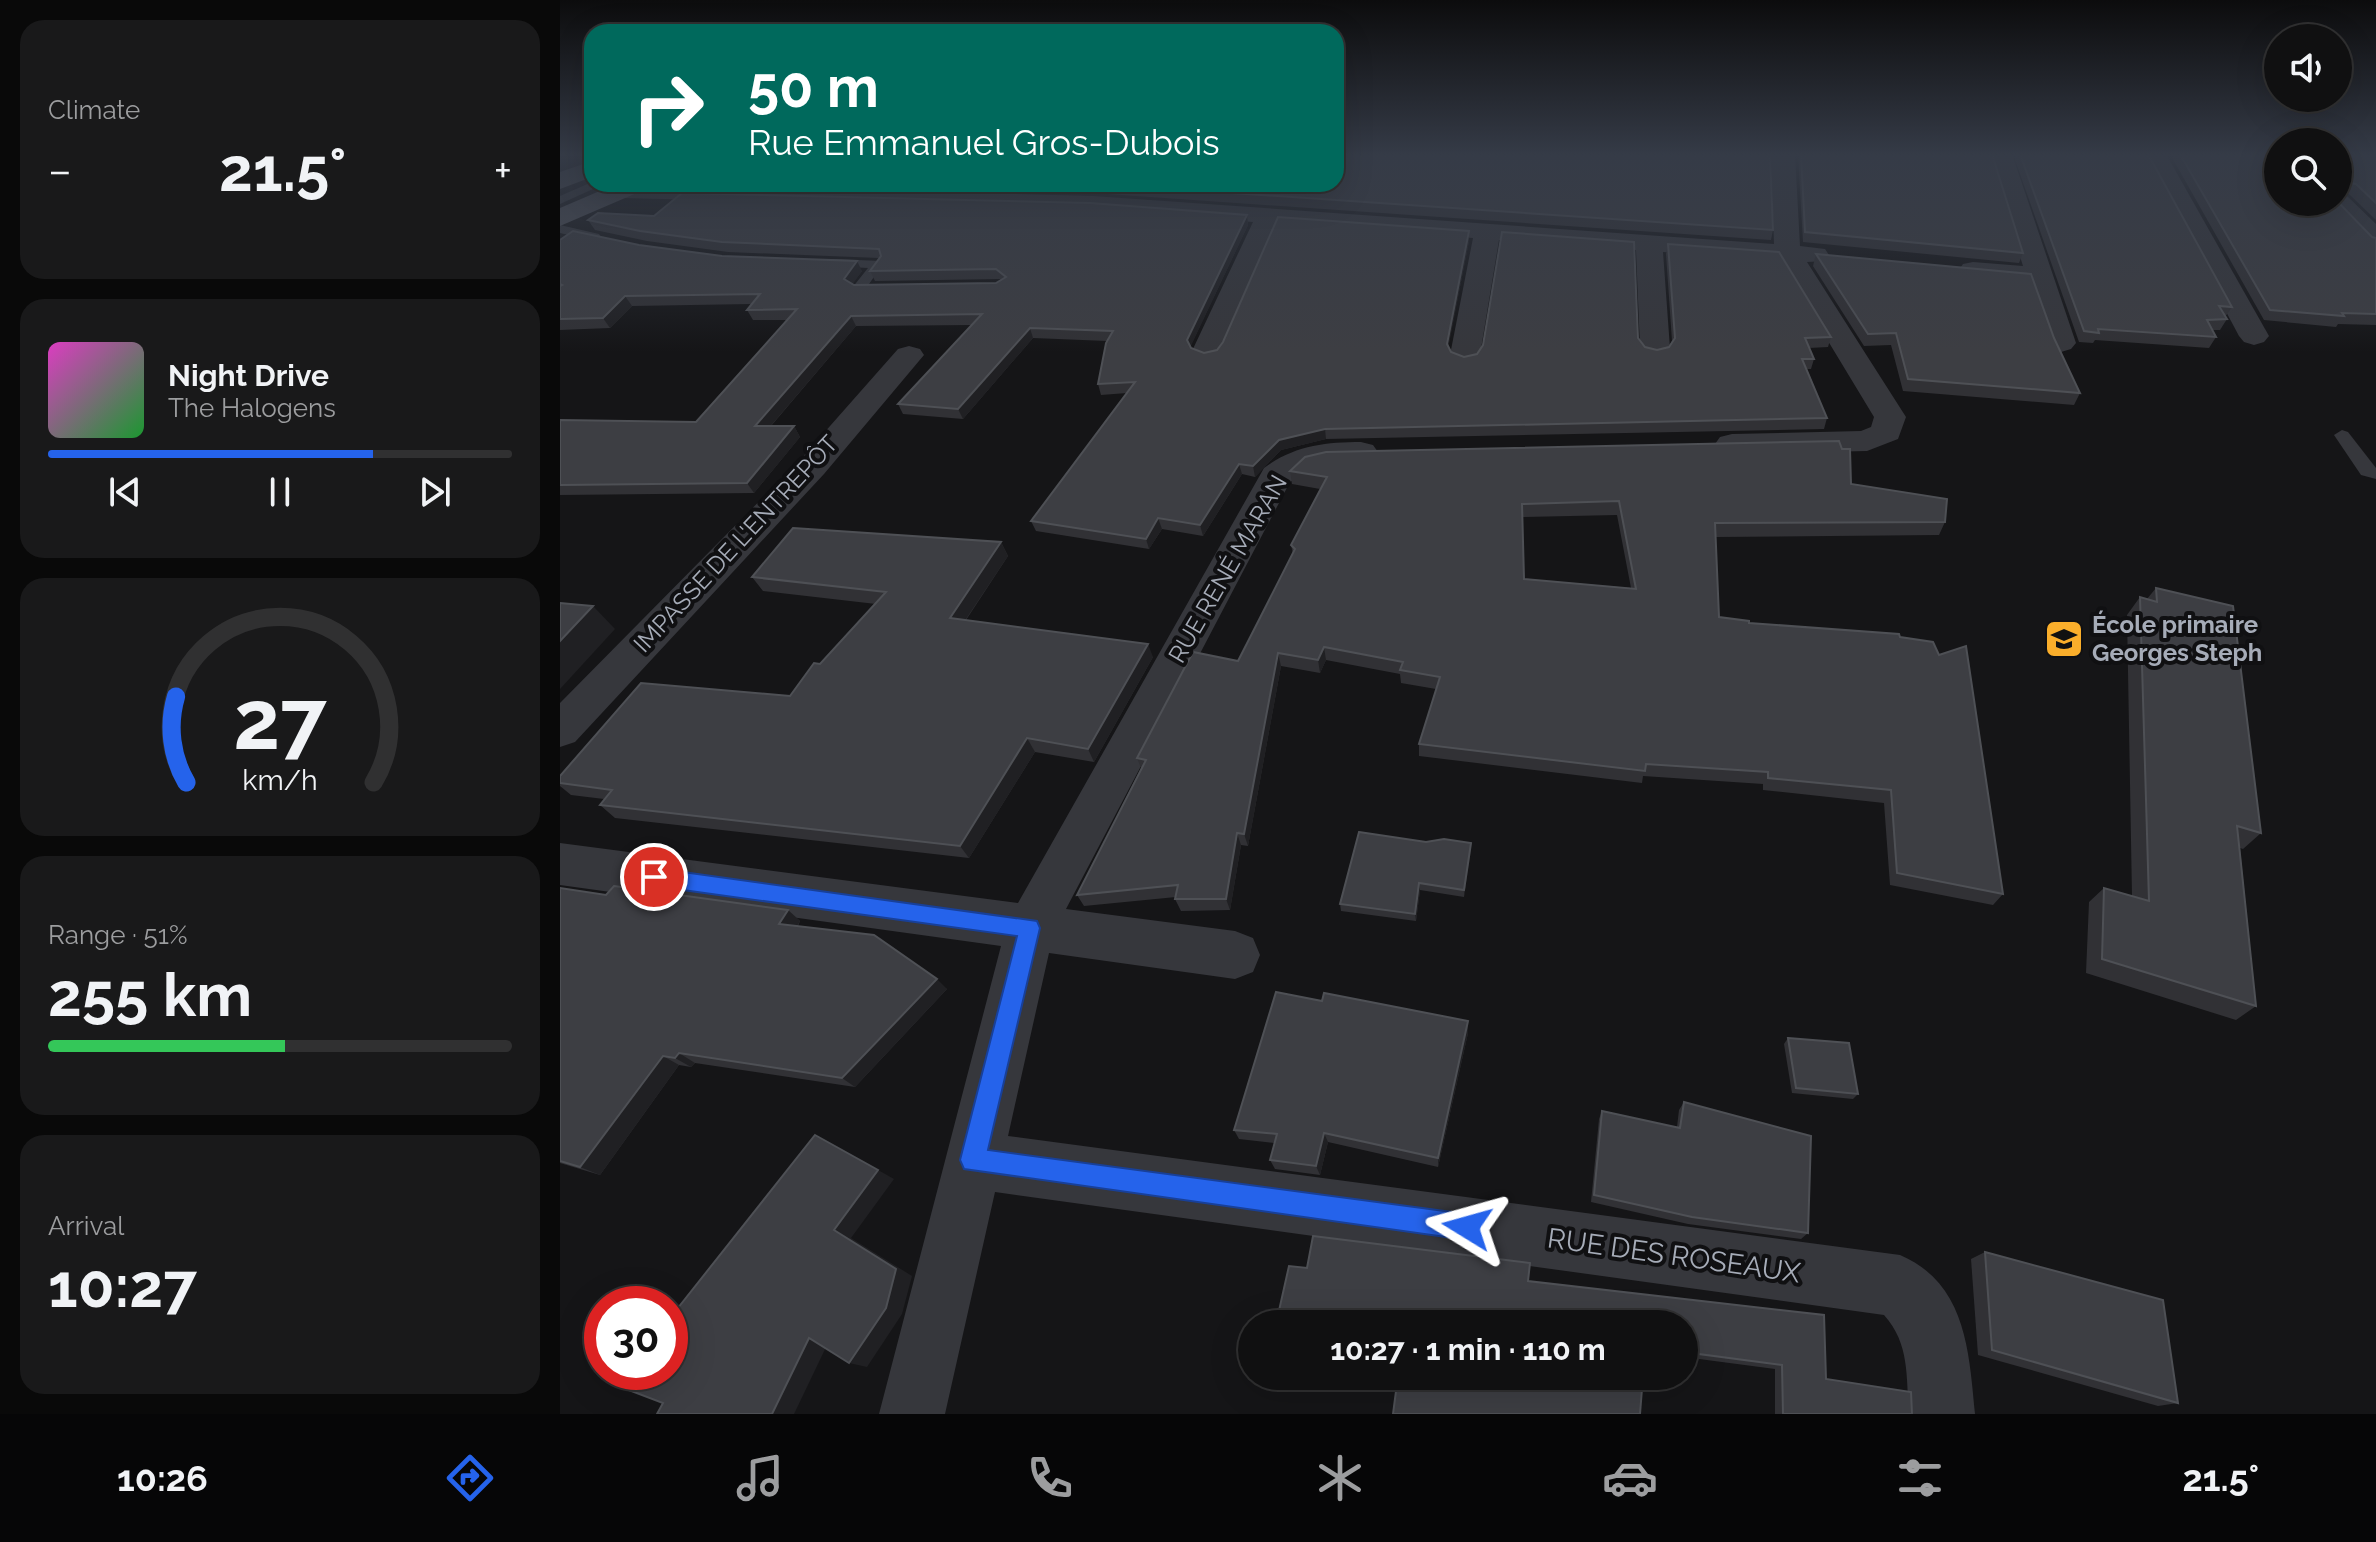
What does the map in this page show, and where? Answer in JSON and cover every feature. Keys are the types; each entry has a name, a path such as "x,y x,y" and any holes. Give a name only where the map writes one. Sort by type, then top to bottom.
{"street":[{"path":"1207,351 1267,220"},
{"path":"1333,220 1834,257"},
{"path":"1692,444 1867,441 1886,432 1890,417 1787,252 1786,220"},
{"path":"2022,220 2061,343"},
{"path":"2190,220 2254,336"},
{"path":"2357,220 2376,239"},
{"path":"1465,355 1487,232"},
{"path":"1649,243 1655,348"},
{"path":"1945,267 2040,276"},
{"name":"IMPASSE DE L'ENTREPÔT","path":"560,730 812,467 909,355"},
{"name":"RUE RENÉ MARAN","path":"912,1414 1030,928 1276,476 1294,460 1327,452 1390,451"},
{"path":"560,864 1235,955"},
{"name":"RUE DES ROSEAUX","path":"973,1160 1900,1286 1927,1316 1937,1355 1942,1414"}],"lane":[{"path":"560,229 604,239"},
{"path":"818,262 877,264 859,288 890,288"},
{"path":"2342,435 2367,471 2376,474"}],"building":[{"path":"588,220 1245,220 1187,340 1191,348 1204,353 1217,350 1223,342 1277,220 1319,220 1469,231 1447,344 1451,352 1464,357 1477,354 1483,345 1502,232 1634,242 1638,338 1645,347 1657,350 1669,347 1675,338 1668,244 1779,252 1831,337 1805,338 1814,359 1802,359 1827,418 1325,429 1279,440 1253,466 1239,464 1200,525 1158,518 1146,539 1031,521 1135,382 1098,384 1106,343 1113,331 1030,328 958,409 898,404 982,314 851,316 755,426 794,426 747,483 560,485 560,420 696,422 797,309 747,310 760,294 625,296 603,318 560,319 560,240 573,231 639,245 722,256 857,261 844,279 854,285 996,283 1006,277 996,269 870,271 881,256 879,249 722,242 640,231"},
{"path":"1627,220 1773,220 1773,230"},
{"path":"1804,220 2013,220 2023,253 1805,232"},
{"path":"2044,220 2184,220 2232,307 2219,306 2227,319 2207,320 2216,337 2098,329 2099,333 2084,331"},
{"path":"2218,220 2355,220 2376,238 2376,314 2342,313 2344,316 2270,310"},
{"path":"1816,254 2031,274 2054,338 2080,393 1908,379 1896,333 1868,334"},
{"path":"1839,441 1842,449 1850,449 1851,484 1947,499 1945,522 1715,523 1719,617 1749,623 1899,634 1900,637 1933,642 1939,655 1966,646 2003,894 1897,873 1891,790 1768,778 1768,772 1646,764 1645,771 1419,744 1440,677 1400,670 1403,662 1324,647 1318,660 1278,653 1244,834 1237,833 1226,899 1175,899 1178,885 1077,895 1146,760 1137,758 1193,652 1238,661 1295,549 1291,545 1327,477 1290,471 1305,457 1326,452","holes":["1619,501 1636,589 1524,579 1522,504"]},
{"path":"793,528 1001,542 950,618 1148,644 1088,749 1027,738 960,846 600,805 612,790 560,783 560,776 641,683 790,696 814,663 820,664 886,592 752,577"},
{"path":"2156,588 2233,606 2261,833 2237,826 2256,1006 2102,959 2104,888 2149,901 2140,597 2157,602"},
{"path":"560,603 593,606 560,641"},
{"path":"1359,832 1426,842 1444,839 1471,843 1464,890 1419,883 1415,914 1340,904"},
{"path":"614,886 788,910 779,924 874,935 937,979 842,1078 679,1053 675,1058 663,1056 580,1167 560,1161 560,888 606,895"},
{"path":"1276,992 1322,1001 1324,993 1468,1021 1438,1158 1324,1133 1316,1166 1270,1160 1277,1134 1234,1130"},
{"path":"1788,1038 1849,1043 1858,1094 1796,1088"},
{"path":"1684,1102 1811,1136 1808,1233 1692,1217 1594,1195 1602,1111 1680,1128"},
{"path":"815,1135 878,1170 834,1230 896,1269 886,1308 849,1363 809,1338 772,1414 657,1414 663,1403 629,1390 688,1390 688,1295"},
{"path":"1313,1236 1530,1263 1528,1281 1824,1315 1826,1379 1911,1392 1912,1414 1783,1414 1782,1365 1698,1354 1698,1310 1279,1310 1289,1266 1307,1268"},
{"path":"1985,1252 2163,1300 2178,1403 1992,1350"},
{"path":"1396,1390 1642,1390 1640,1414 1393,1414"}],"place":[{"name":"École primaire Georges Steph","path":"2064,639"}],"route":[{"path":"654,877 1030,928 973,1160 1467,1227"}]}
